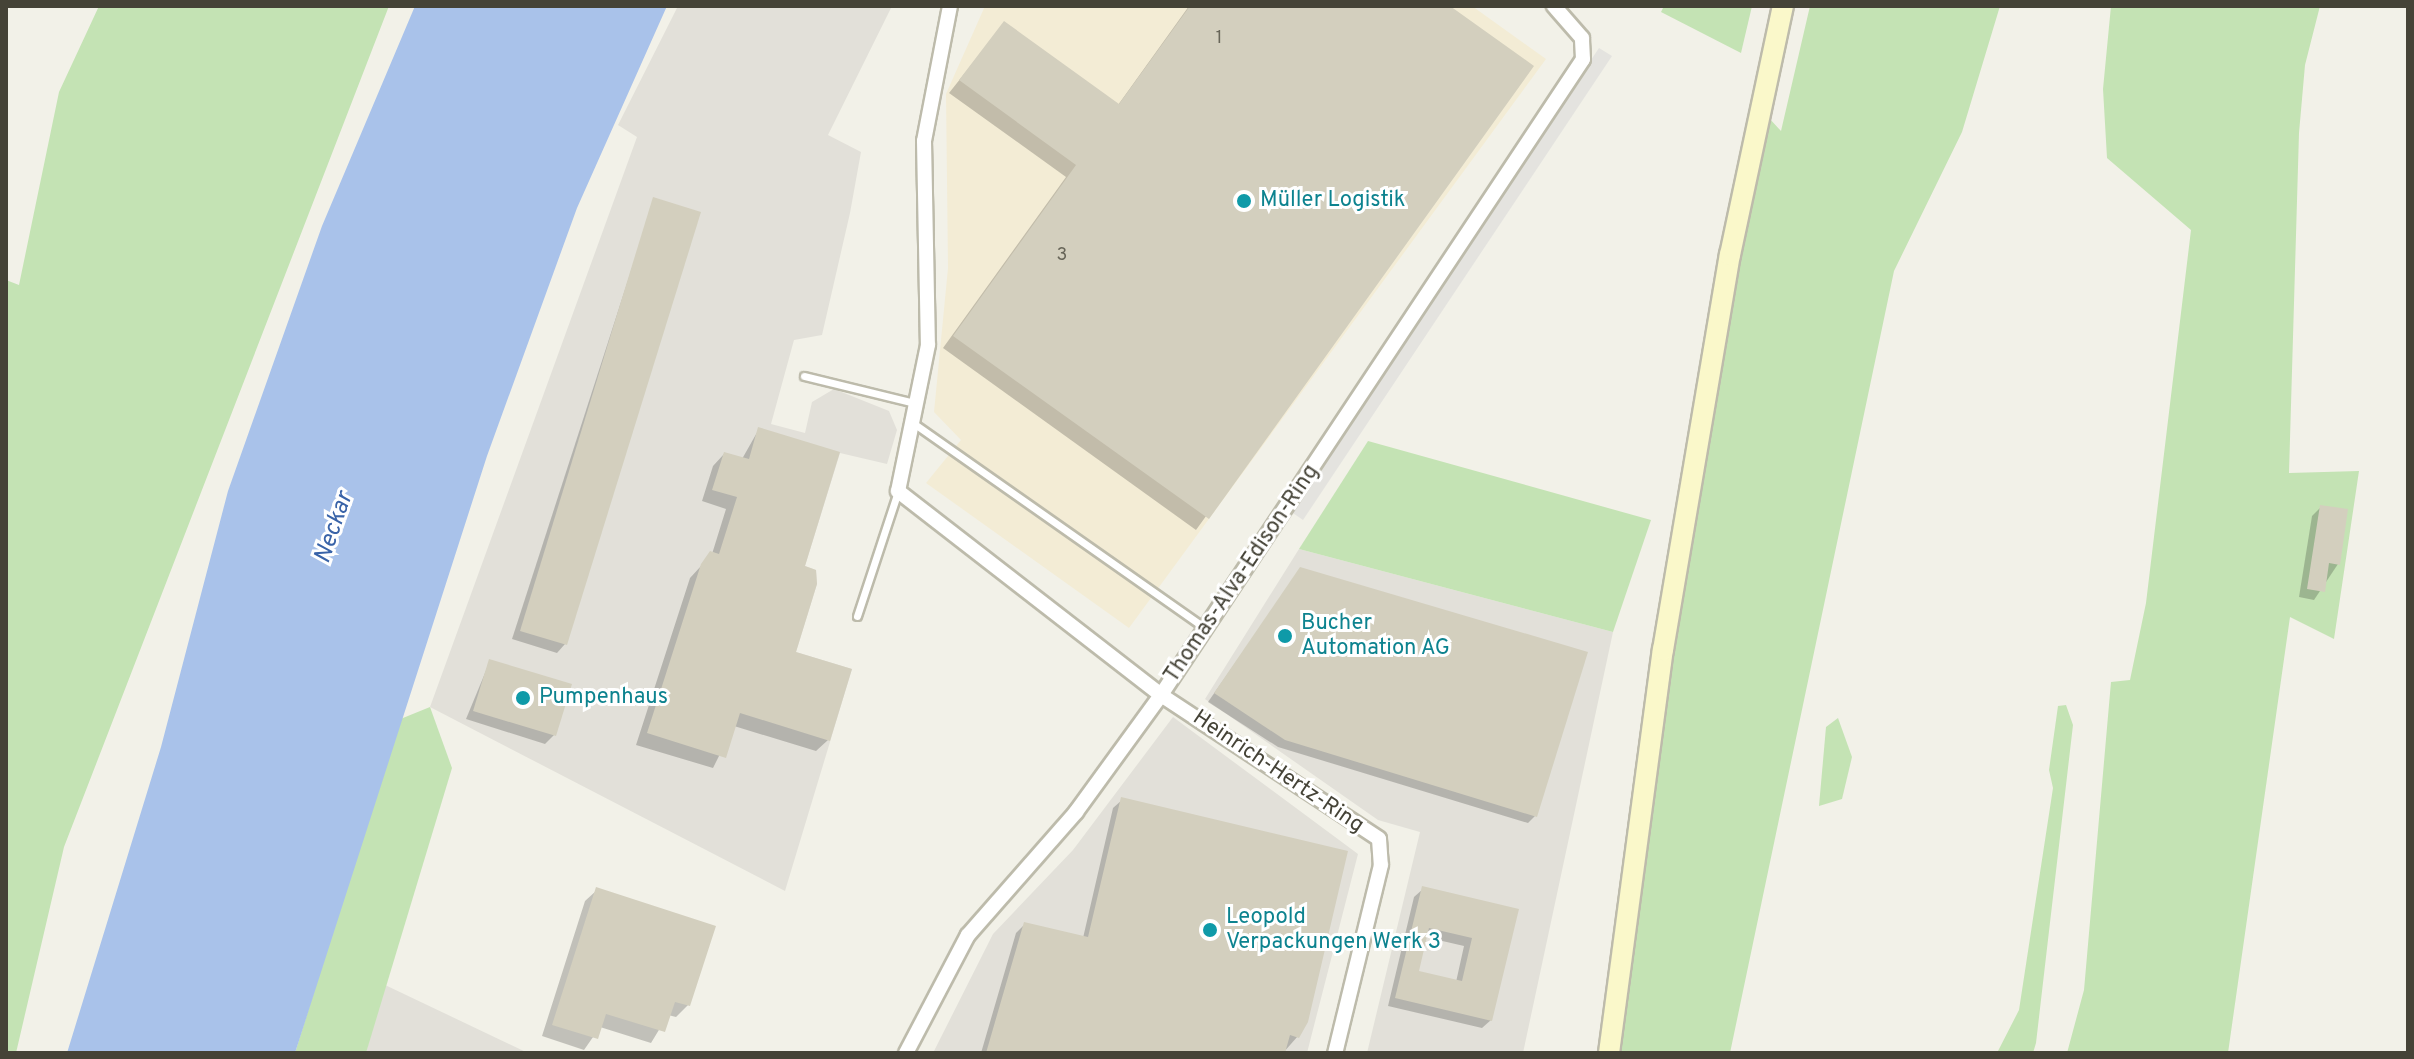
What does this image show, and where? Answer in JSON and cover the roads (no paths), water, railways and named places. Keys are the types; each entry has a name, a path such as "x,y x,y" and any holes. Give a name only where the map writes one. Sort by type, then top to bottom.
{"main road":[{"path":"1609,1053 1663,650 1730,255 1783,6"}],"street":[{"path":"898,491 921,405 930,283 924,141 950,6"},
{"name":"Thomas-Alva-Edison-Ring","path":"898,491 1161,695 1583,59 1582,38 1554,6"},
{"path":"906,1053 968,935 1076,812 1161,695"},
{"name":"Heinrich-Hertz-Ring","path":"1161,695 1379,839 1381,865 1335,1053"}],"lane":[{"path":"804,376 921,405"},
{"path":"916,425 1205,629"},
{"path":"857,616 898,491"}],"water":[{"name":"Neckar","path":"415,6 667,6 577,208 487,456 295,1053 67,1053 161,747 228,491 322,226"}],"place":[{"name":"Müller Logistik","path":"1244,201"},
{"name":"Bucher Automation AG","path":"1285,636"},
{"name":"Pumpenhaus","path":"523,698"},
{"name":"Leopold Verpackungen Werk 3","path":"1210,930"}]}
